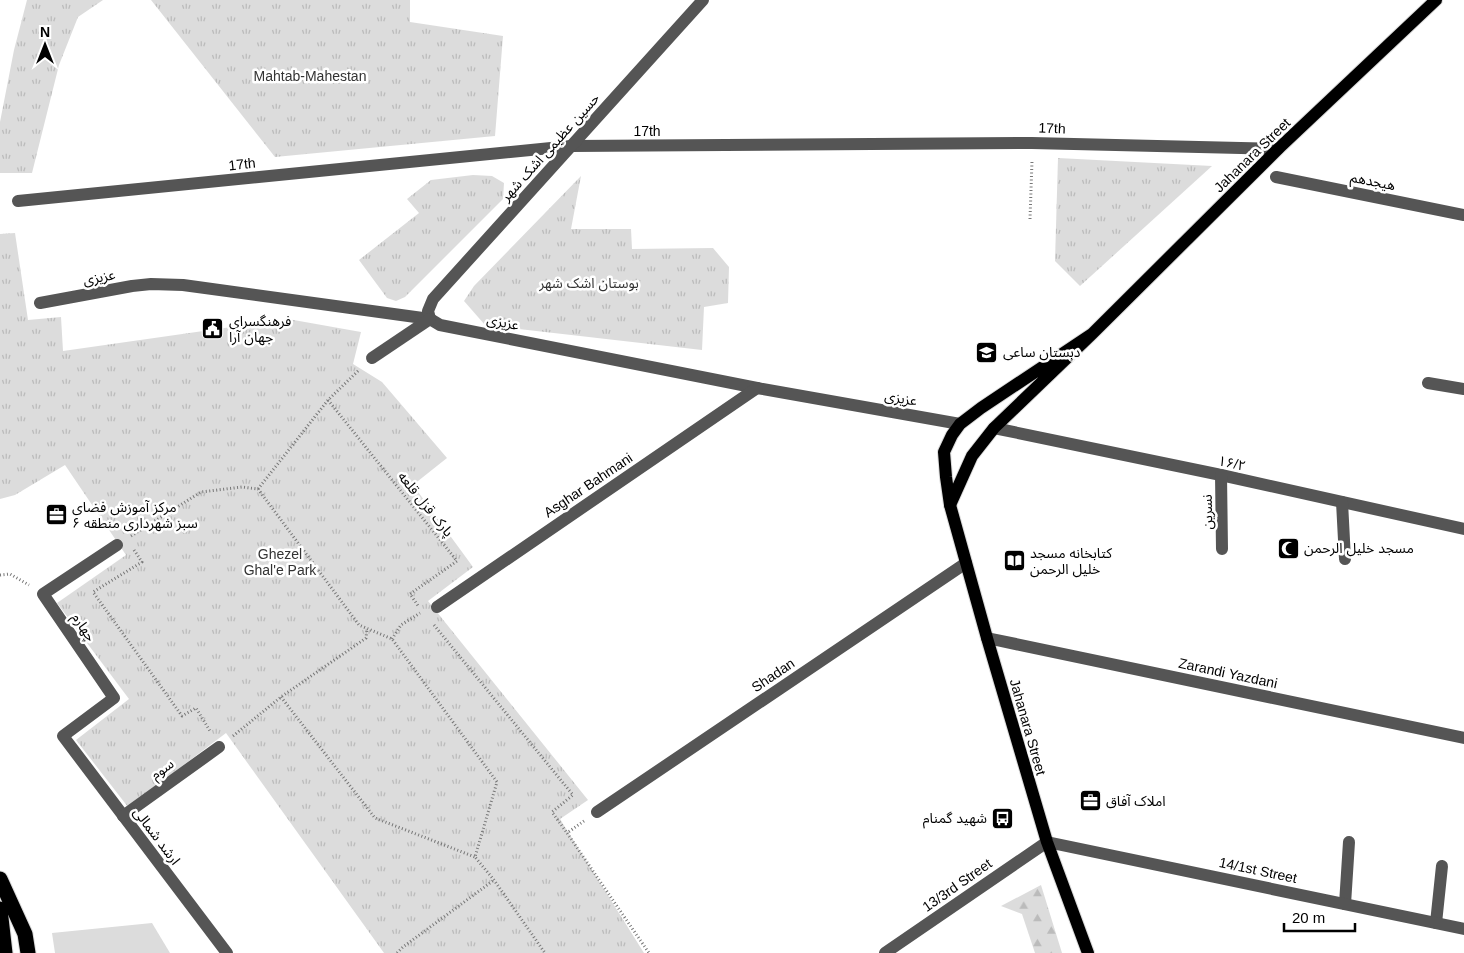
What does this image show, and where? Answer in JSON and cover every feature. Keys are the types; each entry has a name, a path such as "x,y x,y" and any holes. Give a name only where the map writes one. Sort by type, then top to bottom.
{"highway":[{"path":"0,879 25,934 28,953"},
{"path":"0,909 5,953"}],"main road":[{"name":"Jahanara Street","path":"1092,334 1278,150 1436,0"},
{"path":"960,424 1092,334"},
{"path":"950,506 972,456 994,428 1092,334"},
{"name":"Jahanara Street","path":"960,424 944,452 950,506 1047,842 1088,953"}],"street":[{"name":"حسین عظیمی اشک شهر","path":"430,319 428,311 433,299 703,0"},
{"name":"17th","path":"18,201 571,146 1032,143 1278,150"},
{"name":"هیجدهم","path":"1276,177 1464,215"},
{"name":"عزیزی","path":"40,303 132,286 151,284 184,285 430,319 440,325 757,388 960,424"},
{"path":"372,358 430,319"},
{"path":"1428,383 1464,389"},
{"name":"Asghar Bahmani","path":"437,607 757,388"},
{"name":"۱۶/۲","path":"994,428 1221,475 1464,529"},
{"name":"نسرین","path":"1221,475 1222,549"},
{"path":"1342,502 1345,559"},
{"name":"چهارم","path":"63,736 114,698 43,594 122,542"},
{"name":"Shadan","path":"597,812 966,563"},
{"name":"Zarandi Yazdani","path":"987,638 1464,738"},
{"name":"ارشد شمالی","path":"63,736 227,953"},
{"name":"سوم","path":"123,816 219,747"},
{"name":"14/1st Street","path":"1047,842 1464,928"},
{"name":"13/3rd Street","path":"885,953 1047,842"},
{"path":"1345,904 1349,842"},
{"path":"1436,923 1442,866"}],"path":[{"path":"1030,220 1032,143"},
{"path":"258,489 328,400 372,358"},
{"name":"پارک قزل قلعه","path":"328,400 457,561 410,594 423,612 400,625 392,639"},
{"path":"367,629 366,638 281,697 219,747 196,708 182,716 92,592 142,562 122,542 201,492 242,487 258,489 359,625 392,639 497,782 475,857"},
{"path":"0,575 10,574"},
{"path":"429,619 573,795 552,812 649,953"},
{"path":"281,697 375,818 475,857 494,880 545,953"},
{"path":"567,833 597,812"},
{"path":"397,953 494,880"}],"green space":[{"path":"27,0 103,0 78,17 59,65 32,173 0,173 0,122 14,50"},
{"name":"Mahtab-Mahestan","path":"151,0 410,0 410,22 503,36 495,136 275,157"},
{"path":"1058,158 1212,166 1080,286 1055,261"},
{"path":"473,175 492,176 504,183 503,199 405,297 396,301 387,298 359,260 419,213 407,199 431,180"},
{"name":"بوستان اشک شهر","path":"581,176 571,229 631,229 632,249 713,248 729,267 728,303 704,307 702,350 485,325 464,301 474,286"},
{"name":"Ghezel Ghal'e Park","path":"15,233 28,320 61,317 63,351 288,319 361,332 353,364 382,382 447,458 413,485 473,567 428,601 588,800 560,819 644,953 384,953 226,733 128,807 76,740 129,699 57,603 126,555 65,465 15,495 0,499 0,234"},
{"path":"1041,885 1062,953 1035,953 1022,914 1001,906"},
{"path":"152,923 170,953 55,953 52,933"}],"place":[{"name":"فرهنگسرای جهان آرا","path":"213,329"},
{"name":"دبستان ساعی","path":"987,352"},
{"name":"مرکز آموزش فضای سبز شهرداری منطقه ۶","path":"56,515"},
{"name":"مسجد خلیل الرحمن","path":"1288,548"},
{"name":"كتابخانه مسجد خليل الرحمن","path":"1014,561"},
{"name":"املاک آفاق","path":"1090,801"},
{"name":"شهید گمنام","path":"1003,818"}]}
